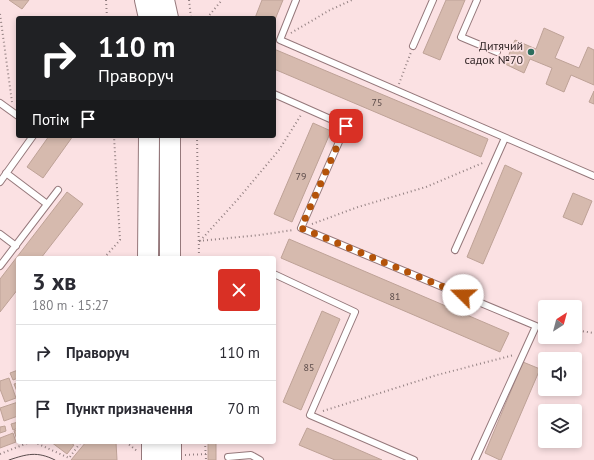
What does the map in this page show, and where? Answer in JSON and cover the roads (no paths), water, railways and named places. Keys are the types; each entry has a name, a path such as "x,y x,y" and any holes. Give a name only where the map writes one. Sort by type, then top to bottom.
{"main road":[{"path":"145,0 149,16"},
{"path":"164,0 168,16"},
{"path":"148,256 149,138"},
{"path":"170,138 170,256"}],"lane":[{"path":"296,0 280,40 594,176"},
{"path":"413,46 432,0"},
{"path":"477,0 461,36 497,52"},
{"path":"276,95 346,126 301,228 536,326 475,460"},
{"path":"0,103 16,115"},
{"path":"0,182 32,138"},
{"path":"455,250 505,138"},
{"path":"6,173 47,204"},
{"path":"0,266 58,190"},
{"path":"0,234 16,246"},
{"path":"276,275 355,312 310,415 414,460"},
{"path":"228,457 251,455 260,460"}],"tram line":[{"path":"9,460 32,454 43,455 55,460"}],"place":[{"name":"Дитячий садок №70","path":"531,52"}]}
